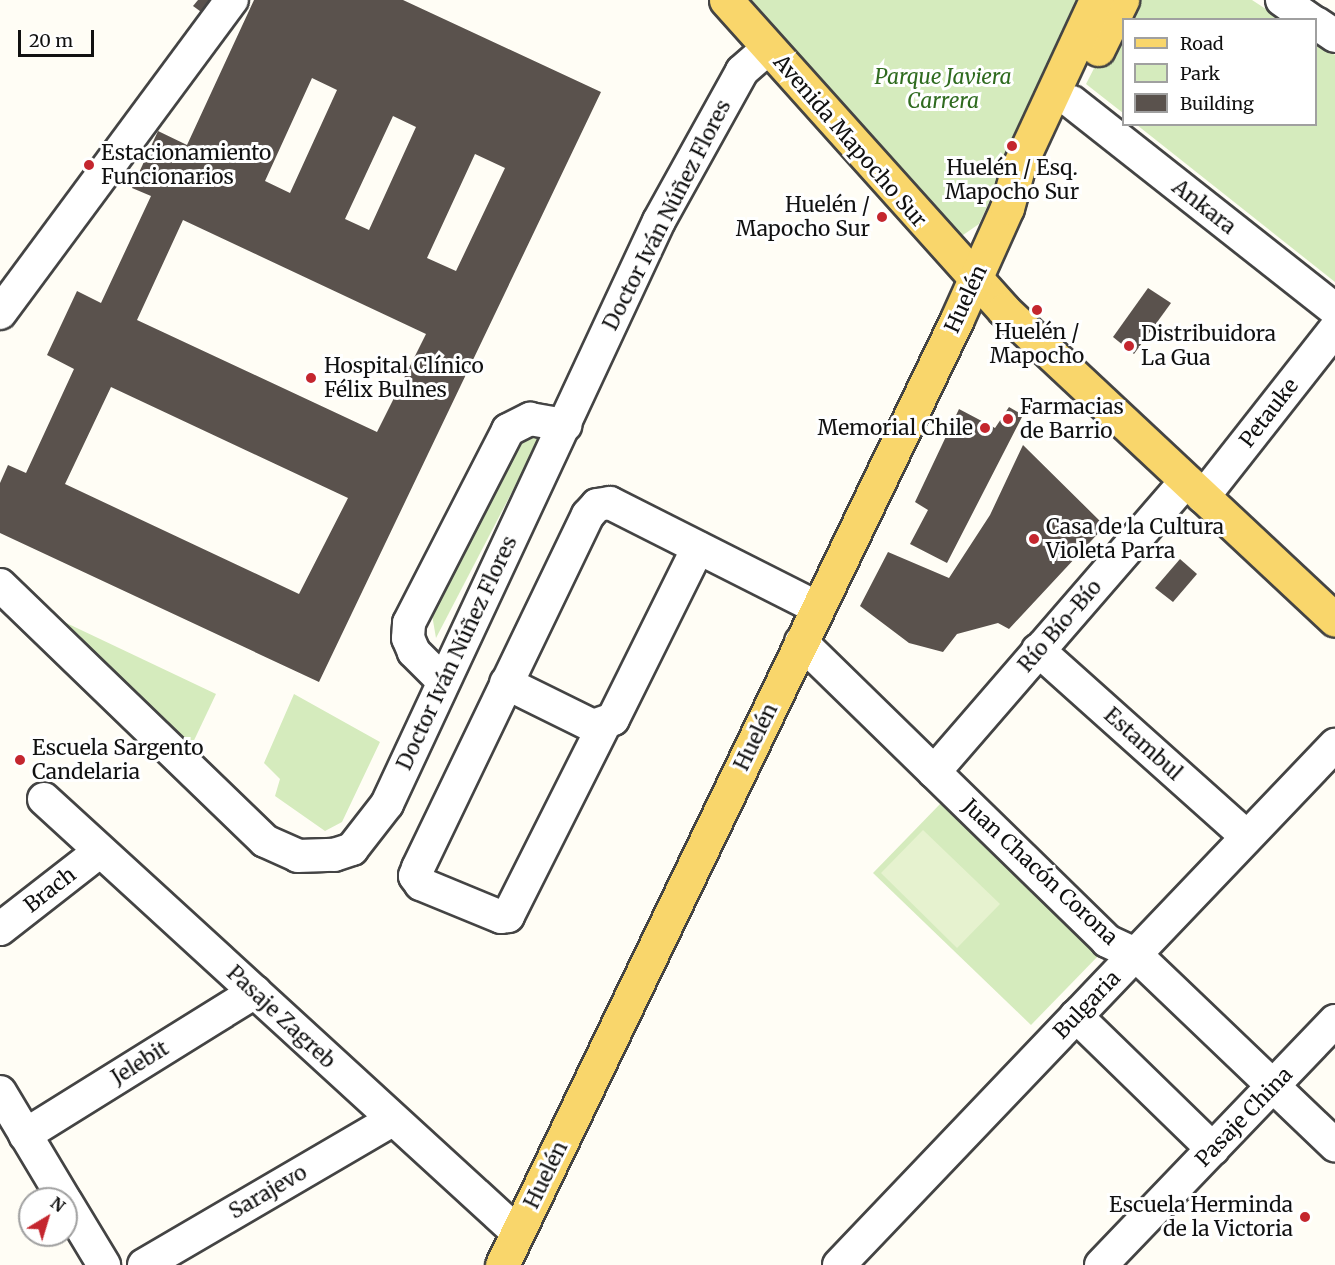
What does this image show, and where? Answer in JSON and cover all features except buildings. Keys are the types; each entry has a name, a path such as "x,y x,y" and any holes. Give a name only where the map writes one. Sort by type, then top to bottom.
{"main road":[{"name":"Avenida Mapocho Sur","path":"726,0 975,280 1335,620"},
{"name":"Huelén","path":"502,1265 975,280 1007,208 1018,168 1096,0"},
{"name":"Huelén","path":"1007,208 1033,176 1122,0"}],"street":[{"path":"0,313 232,0"},
{"path":"1282,0 1308,18"},
{"path":"1317,24 1335,36"},
{"name":"Doctor Iván Núñez Flores","path":"0,585 265,841 298,856 334,855 365,837 387,804 442,680 564,425 588,351 644,256 659,221 705,134 742,71 768,48"},
{"name":"Ankara","path":"1072,102 1335,310"},
{"path":"644,256 709,166 705,134"},
{"name":"Petauke","path":"1195,489 1335,329"},
{"path":"442,680 414,652 408,623 508,430 530,419 564,425"},
{"name":"Río Bío-Bío","path":"934,772 1038,650 1195,489"},
{"path":"604,725 508,916 501,917 430,888 415,876 588,515 597,505 610,503 818,608"},
{"path":"506,684 594,726 604,725 614,719 698,548"},
{"name":"Juan Chacón Corona","path":"801,642 1107,941 1135,954 1335,1145"},
{"name":"Estambul","path":"1038,650 1247,837"},
{"name":"Bulgaria","path":"839,1265 1335,745"},
{"name":"Pasaje Zagreb","path":"44,799 99,852 518,1233"},
{"name":"Brach","path":"0,929 99,852"},
{"name":"Jelebit","path":"25,1135 255,992"},
{"path":"1077,1016 1213,1149"},
{"name":"Pasaje China","path":"1101,1265 1335,1021"},
{"path":"0,1092 57,1187"},
{"name":"Sarajevo","path":"144,1265 392,1120"},
{"path":"78,1222 104,1265"}],"green space":[{"name":"Parque Javiera Carrera","path":"746,0 1083,0 979,224 963,235 957,233"},
{"path":"1129,0 1252,0 1279,18 1122,18 1122,112 1086,84"},
{"path":"1317,43 1335,55 1335,282 1138,126 1317,126"},
{"path":"517,431 540,438 436,638 431,609"},
{"path":"41,611 216,694 188,753"},
{"path":"294,694 380,742 342,822 325,831 275,796 280,779 264,763"},
{"path":"942,802 1100,954 1031,1025 873,873"},
{"path":"923,830 1000,904 957,948 881,873"}],"place":[{"name":"Huelén / Esq. Mapocho Sur","path":"1012,146"},
{"name":"Estacionamiento Funcionarios","path":"89,165"},
{"name":"Huelén / Mapocho Sur","path":"882,217"},
{"name":"Huelén / Mapocho","path":"1037,310"},
{"name":"Distribuidora La Gua","path":"1129,346"},
{"name":"Hospital Clínico Félix Bulnes","path":"311,378"},
{"name":"Farmacias de Barrio","path":"1008,419"},
{"name":"Memorial Chile","path":"985,428"},
{"name":"Casa de la Cultura Violeta Parra","path":"1034,539"},
{"name":"Escuela Sargento Candelaria","path":"20,760"},
{"name":"Escuela Herminda de la Victoria","path":"1305,1217"}]}
